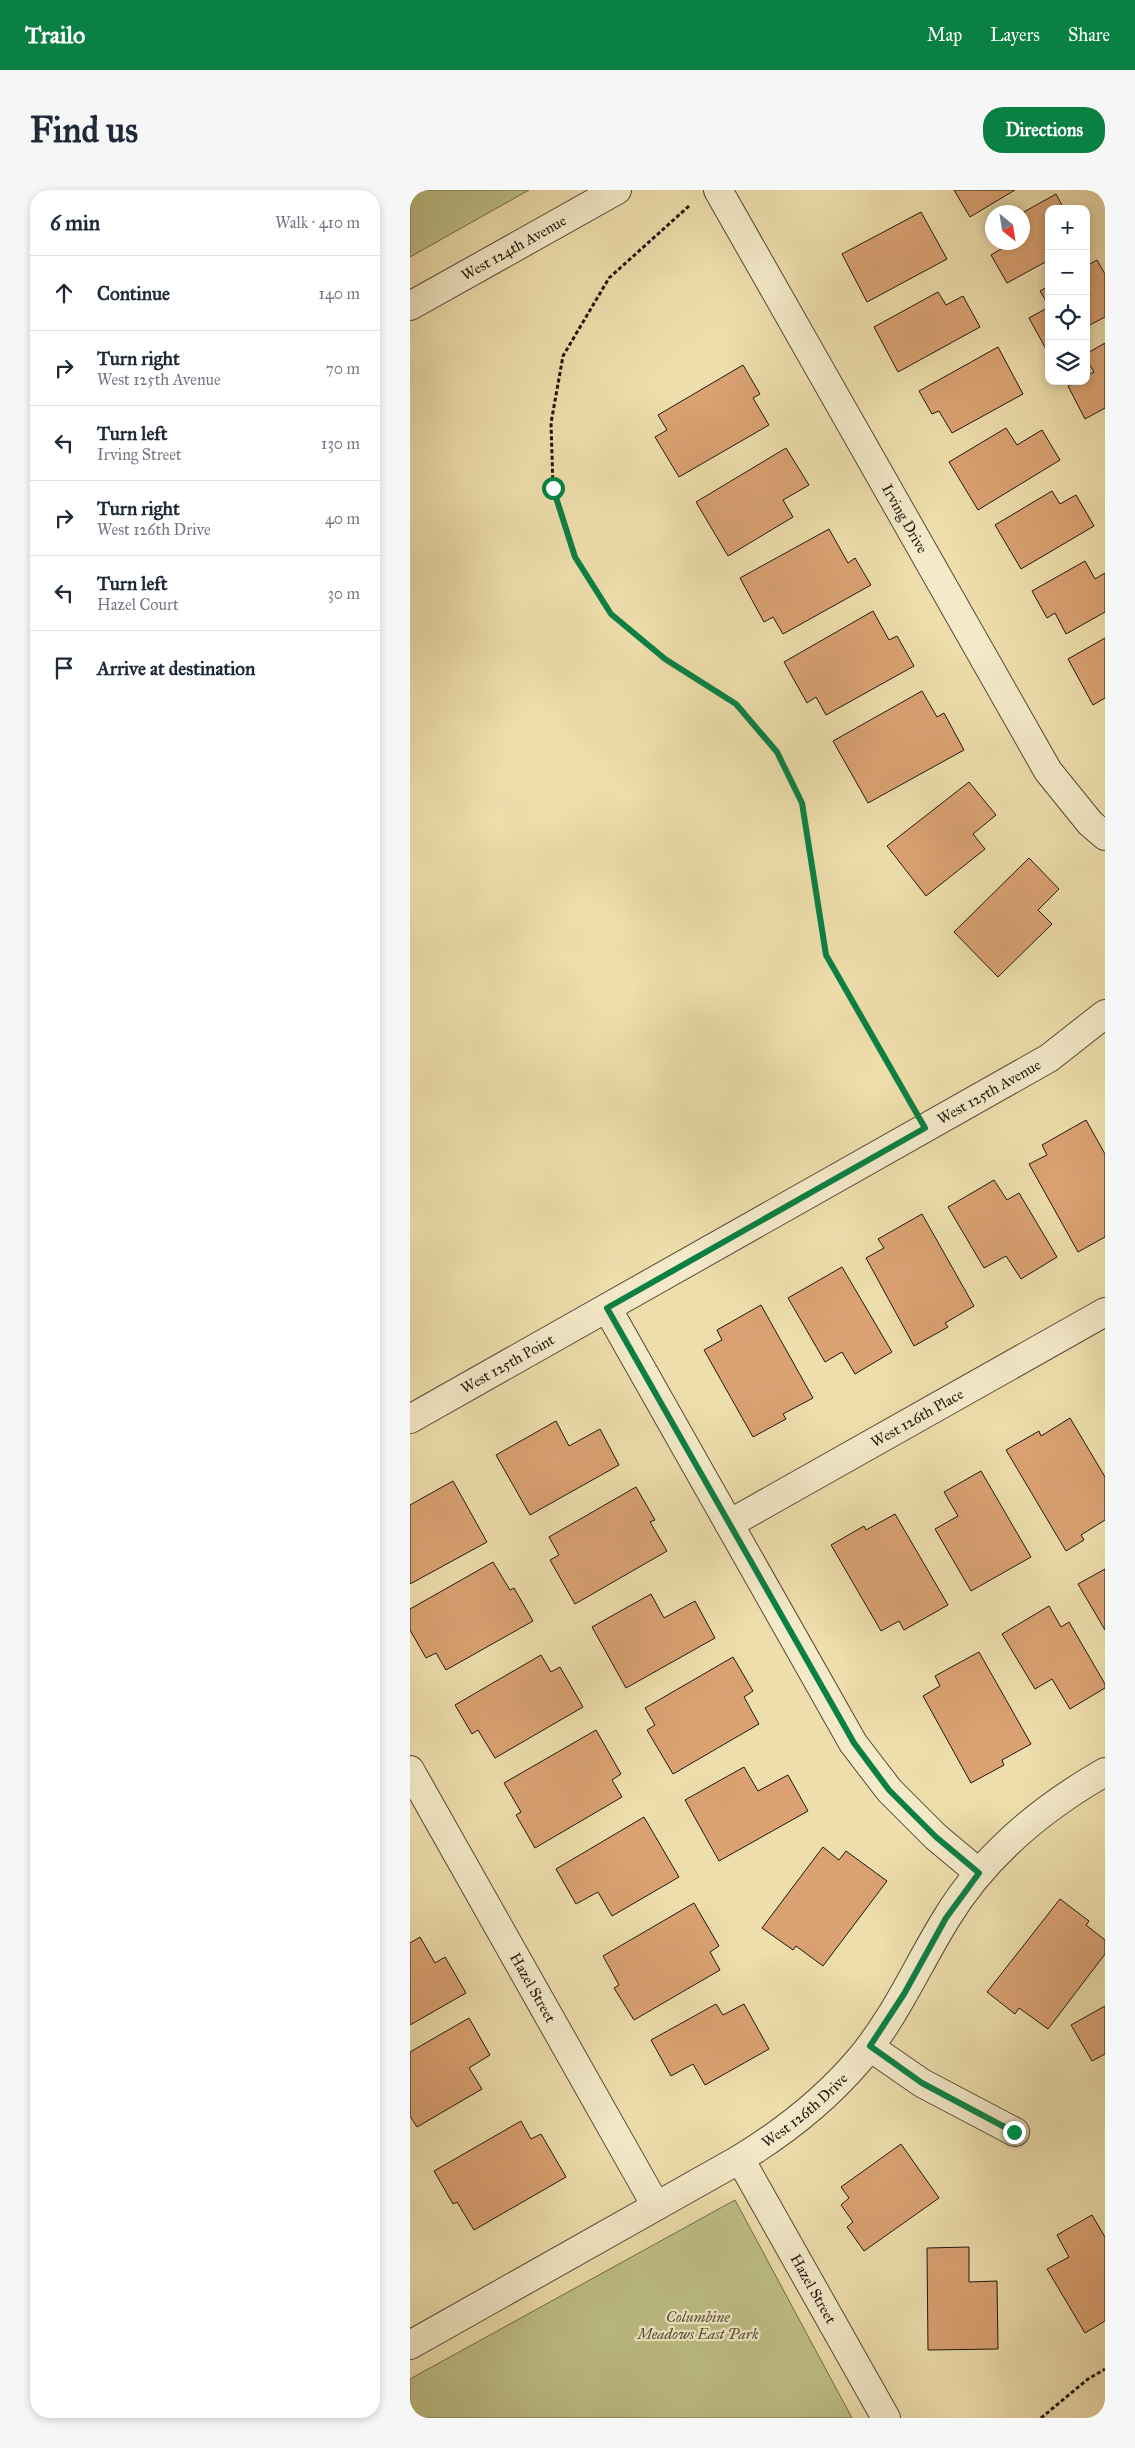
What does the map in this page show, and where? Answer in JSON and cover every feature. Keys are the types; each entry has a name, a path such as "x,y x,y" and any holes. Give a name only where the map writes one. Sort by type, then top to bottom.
{"street":[{"name":"West 124th Avenue","path":"410,306 616,190"},
{"name":"Irving Drive","path":"718,190 1048,771 1090,823 1105,836"},
{"name":"West 125th Avenue","path":"607,1308 1048,1058 1105,1014"},
{"name":"West 125th Point","path":"410,1419 607,1308"},
{"path":"607,1308 854,1743 889,1790 936,1837 979,1873"},
{"name":"West 126th Place","path":"729,1524 1105,1312"},
{"name":"Hazel Street","path":"410,1770 656,2206"},
{"name":"West 126th Drive","path":"410,2345 740,2159 770,2140 817,2104 870,2046 904,1994 946,1918 979,1873 1017,1833 1069,1792 1105,1772"},
{"path":"870,2046 922,2083 1014,2132"},
{"name":"Hazel Street","path":"740,2159 886,2418"}],"path":[{"path":"692,202 609,278 563,356 551,423 553,488 575,557 611,614 665,659 736,704 777,752 802,803 826,955 925,1128"},
{"path":"1041,2418 1088,2380 1105,2369"}],"green space":[{"path":"410,190 529,190 410,257"},
{"name":"Columbine Meadows East Park","path":"735,2200 852,2418 410,2418 410,2379"}],"building":[{"path":"954,190 1015,190 990,205 985,205 985,208 970,217"},
{"path":"1056,194 1062,205 1045,205 1045,262 1007,283 991,255 999,250 1030,250 1030,209"},
{"path":"921,212 947,259 867,302 842,254"},
{"path":"1097,260 1105,274 1105,317 1090,325 1090,295 1090,264"},
{"path":"1045,288 1045,299 1040,291"},
{"path":"938,292 946,305 963,296 980,327 898,372 874,327"},
{"path":"1045,309 1045,347 1029,318"},
{"path":"1105,343 1105,408 1085,419 1068,386 1090,385 1090,374 1094,372 1090,366 1090,352"},
{"path":"998,347 1023,394 952,433 939,411 932,414 919,391"},
{"path":"743,365 760,394 753,398 769,425 679,477 655,437 667,430 658,415"},
{"path":"1006,428 1017,445 1042,430 1060,460 978,510 949,462"},
{"path":"786,448 809,485 783,500 793,517 728,556 696,502"},
{"path":"1052,491 1060,504 1076,495 1094,526 1021,569 995,525"},
{"path":"829,529 848,563 855,558 871,585 783,634 773,617 764,622 740,578"},
{"path":"1085,561 1095,579 1105,573 1105,612 1066,634 1055,613 1047,618 1032,591"},
{"path":"873,611 889,640 897,636 914,666 826,715 816,697 807,703 784,662"},
{"path":"1105,638 1105,698 1093,705 1068,659"},
{"path":"922,691 937,717 944,713 964,750 868,803 833,741"},
{"path":"969,782 996,815 973,834 985,849 926,896 887,846"},
{"path":"1029,858 1059,889 1038,910 1052,924 998,977 954,932"},
{"path":"1086,1120 1105,1154 1105,1237 1078,1252 1029,1164 1047,1155 1042,1145"},
{"path":"994,1180 1007,1200 1019,1193 1057,1257 1021,1279 1006,1256 984,1268 948,1207"},
{"path":"922,1214 974,1306 945,1323 948,1327 914,1346 866,1258 884,1248 878,1239"},
{"path":"842,1267 892,1352 855,1374 842,1352 825,1362 788,1298"},
{"path":"761,1305 813,1398 783,1414 786,1419 753,1437 704,1350 722,1340 717,1330"},
{"path":"1070,1418 1105,1477 1105,1520 1081,1535 1084,1540 1066,1551 1006,1450 1039,1431 1041,1436"},
{"path":"556,1421 569,1446 600,1429 619,1465 530,1515 496,1455"},
{"path":"981,1471 1031,1557 971,1591 935,1529 958,1516 944,1492"},
{"path":"453,1481 487,1542 410,1584 410,1505"},
{"path":"636,1487 655,1520 650,1522 667,1551 575,1604 550,1560 559,1555 549,1537"},
{"path":"895,1514 948,1605 904,1630 899,1621 881,1631 831,1545 864,1526 866,1530"},
{"path":"493,1562 510,1590 514,1588 533,1621 446,1670 436,1653 426,1658 410,1630 410,1609"},
{"path":"1105,1569 1105,1630 1078,1584"},
{"path":"651,1594 664,1618 695,1601 715,1638 626,1688 592,1627"},
{"path":"1049,1606 1061,1627 1069,1622 1105,1684 1105,1688 1070,1709 1052,1679 1035,1689 1002,1634"},
{"path":"979,1652 1031,1744 1002,1760 1004,1765 971,1783 923,1696 940,1686 935,1676"},
{"path":"541,1655 551,1672 560,1667 583,1707 495,1758 478,1730 472,1734 455,1705"},
{"path":"733,1657 753,1691 744,1697 759,1724 673,1774 647,1730 655,1725 645,1708"},
{"path":"596,1730 621,1774 612,1780 622,1797 535,1848 516,1815 521,1812 504,1783"},
{"path":"744,1767 758,1791 788,1775 808,1811 719,1861 685,1800"},
{"path":"644,1817 679,1877 612,1916 598,1892 576,1904 556,1869"},
{"path":"823,1847 839,1860 846,1851 887,1881 823,1966 796,1946 793,1950 762,1928"},
{"path":"1060,1899 1089,1921 1086,1925 1105,1940 1105,1954 1048,2029 1019,2008 1015,2014 987,1992"},
{"path":"694,1903 719,1946 710,1952 720,1970 634,2020 614,1988 619,1985 603,1956"},
{"path":"420,1937 435,1963 445,1957 466,1993 410,2025 410,1943"},
{"path":"716,2004 723,2015 744,2004 769,2049 705,2085 693,2064 671,2076 651,2040"},
{"path":"1105,2006 1105,2054 1092,2061 1071,2025"},
{"path":"469,2018 490,2055 469,2068 482,2089 417,2127 410,2116 410,2052"},
{"path":"521,2121 531,2139 541,2134 566,2177 474,2230 457,2202 453,2204 434,2171"},
{"path":"901,2144 939,2198 864,2251 847,2227 853,2222 841,2205 849,2198 841,2187"},
{"path":"1092,2215 1105,2237 1105,2321 1085,2333 1047,2269 1069,2257 1057,2235"},
{"path":"969,2247 969,2282 997,2281 998,2349 928,2350 927,2248"}],"route":[{"path":"553,488 575,557 611,614 665,659 736,704 777,752 802,803 826,955 925,1128 607,1308 854,1743 889,1790 936,1837 979,1873 946,1918 904,1994 870,2046 922,2083 1014,2132"}]}
